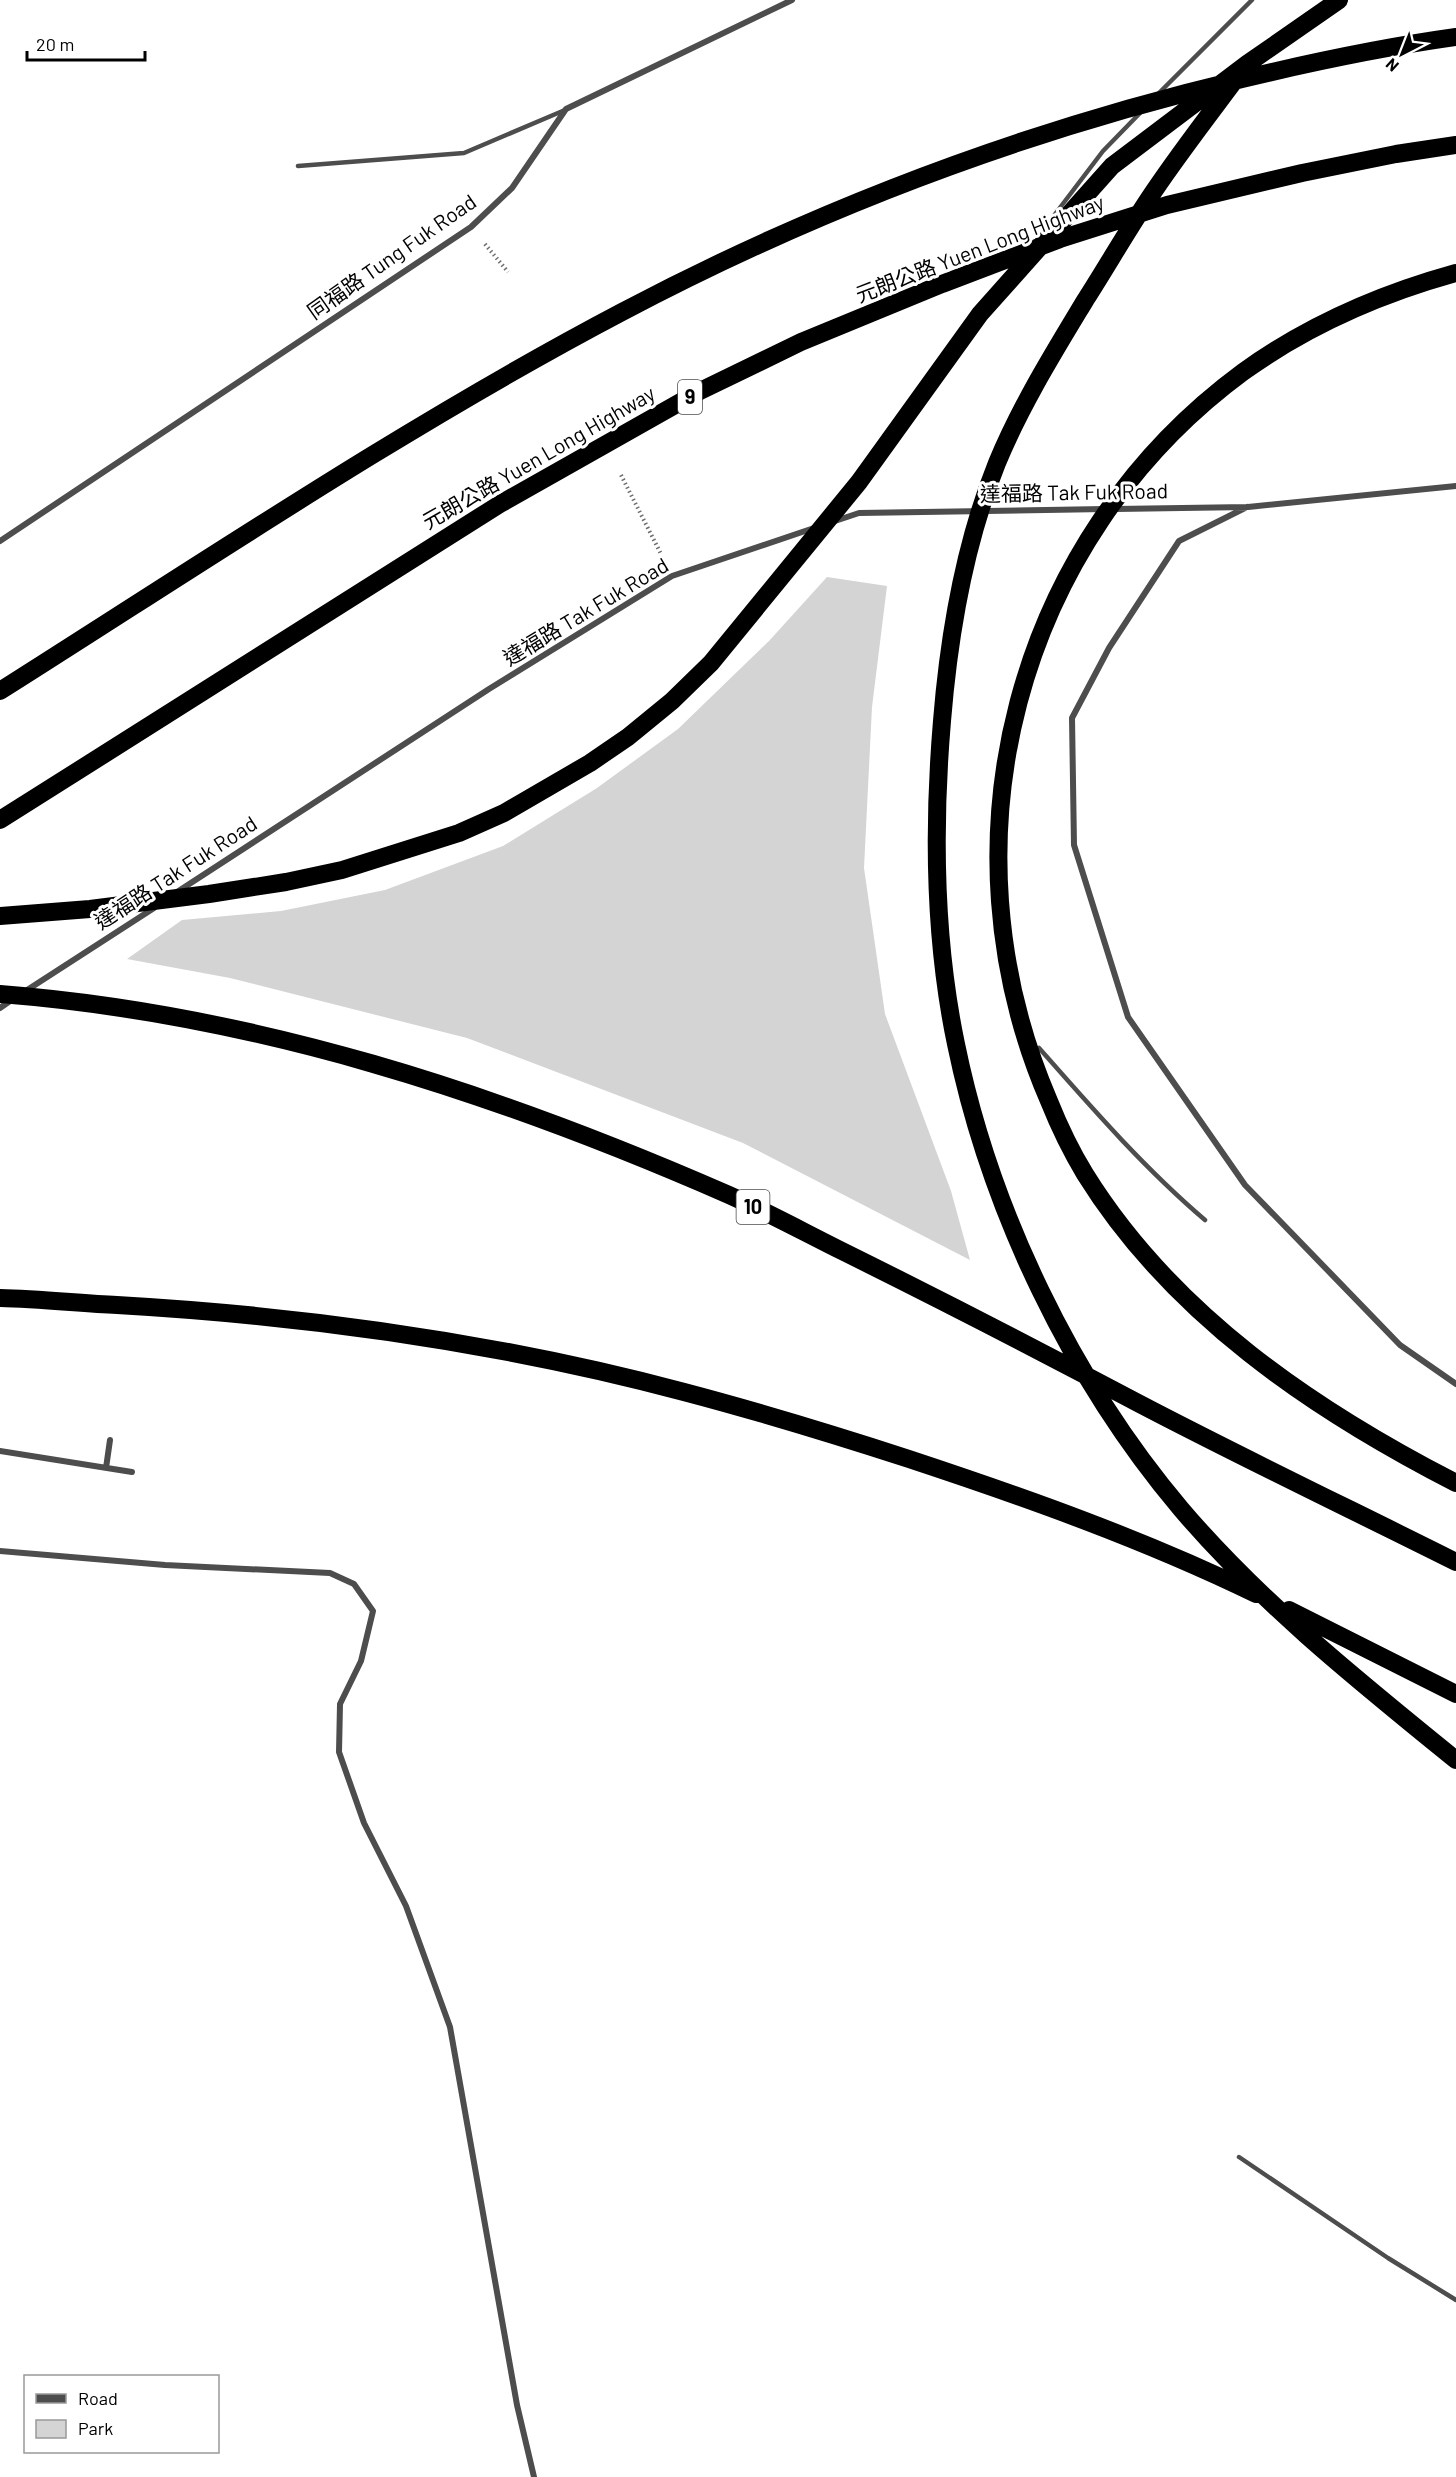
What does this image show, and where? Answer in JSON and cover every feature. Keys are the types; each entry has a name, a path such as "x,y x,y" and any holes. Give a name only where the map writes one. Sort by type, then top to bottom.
{"highway":[{"path":"0,916 90,909 209,894 286,882 342,870 459,833 504,813 582,768 628,737 711,663 859,482 980,314 1112,166 1247,64 1339,0"},
{"path":"0,691 402,438 620,312 717,264 924,175 1057,130 1164,98 1334,57 1456,37"},
{"path":"1247,64 1147,202 1047,362 1018,416 995,468 957,599 943,704 937,776 936,843 946,987 973,1117 994,1178 1019,1242 1048,1305 1076,1359 1112,1414 1145,1463 1181,1509 1254,1586 1321,1647 1456,1760"},
{"name":"元朗公路 Yuen Long Highway","path":"0,819 500,504 700,391 801,342 1060,239 1167,205 1302,173 1396,154 1456,145"},
{"path":"1456,273 1406,287 1355,308 1274,351 1223,388 1174,432 1112,504 1068,575 1047,620 1029,668 1013,723 1000,799 997,846 1002,941 1021,1028 1061,1131 1084,1172 1130,1237 1167,1280 1198,1311 1276,1374 1360,1430 1456,1483"},
{"name":"10","path":"0,994 118,1006 207,1023 338,1053 417,1075 497,1102 614,1147 733,1197 1456,1562"},
{"path":"0,1298 155,1307 272,1317 422,1338 526,1356 682,1391 843,1438 984,1484 1114,1532 1229,1581 1369,1648 1456,1694"}],"street":[{"name":"同福路 Tung Fuk Road","path":"0,541 471,227 512,188 566,110 792,0"},
{"name":"達福路 Tak Fuk Road","path":"0,1008 489,689 672,576 859,513 1248,507 1456,486"},
{"path":"1248,507 1179,541 1109,648 1072,718 1074,845 1128,1017 1245,1185 1400,1345 1456,1384"},
{"path":"106,1468 110,1440"},
{"path":"0,1451 132,1472"},
{"path":"0,1551 165,1565 330,1573 354,1584 373,1611 361,1661 340,1704 339,1752 364,1824 406,1906 450,2027 517,2405 534,2477"}],"lane":[{"path":"980,314 1102,151 1252,0"},
{"path":"298,166 464,153 566,110"},
{"path":"1021,1028 1093,1109 1181,1200 1204,1220"},
{"path":"1239,2157 1388,2258 1456,2300"}],"path":[{"path":"471,227 508,272"},
{"path":"621,475 672,576"}],"green space":[{"path":"827,577 887,586 872,707 864,868 885,1014 951,1191 970,1260 743,1143 467,1038 230,978 127,959 182,920 281,911 385,890 503,846 597,788 678,729 769,641"}]}
